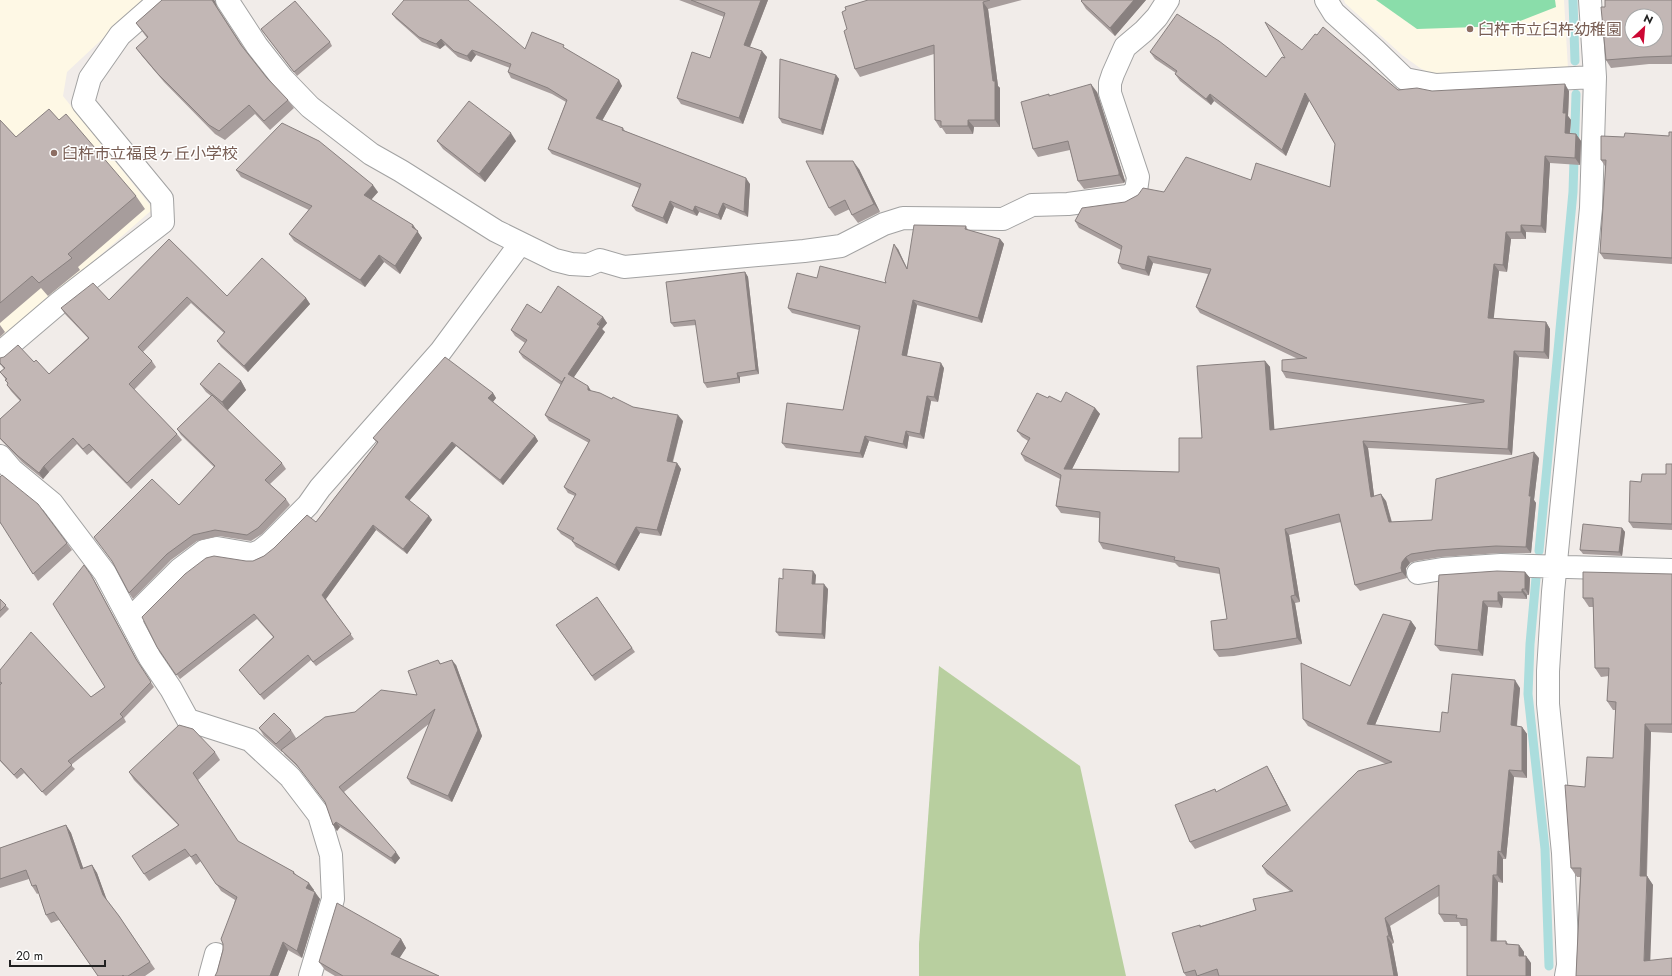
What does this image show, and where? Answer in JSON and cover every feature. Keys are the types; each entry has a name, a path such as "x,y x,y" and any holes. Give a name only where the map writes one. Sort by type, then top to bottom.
{"street":[{"path":"0,353 60,302 163,222 162,199 83,103 90,78 120,35 160,0"},
{"path":"227,0 257,46 283,79 310,107 371,154 401,171 496,231 555,260 571,264 588,265 600,260 624,267 804,251 841,246 884,224 904,218 1003,220 1032,205 1068,204 1128,196 1136,191 1138,177 1110,92 1110,83 1125,47 1144,31 1157,17 1168,0"},
{"path":"1326,0 1334,14 1405,79 1436,85 1595,77"},
{"path":"1566,976 1568,965 1563,853 1548,704 1548,671 1553,592 1591,208 1595,77 1590,0"},
{"path":"130,619 180,569 204,551 217,548 252,554 260,551 270,543 308,505 320,488 442,351 520,244"},
{"path":"0,456 12,470 52,503 105,573 150,658 171,689 188,720 250,740 290,778 318,815 331,855 333,899 310,976"},
{"path":"1418,573 1442,569 1501,565 1556,568 1672,570"},
{"path":"210,976 216,954"}],"shaded area":[{"name":"臼杵市立福良ヶ丘小学校","path":"0,0 144,0 67,72 63,96 153,209 0,343"},
{"name":"臼杵市立臼杵幼稚園","path":"1344,0 1564,0 1568,69 1436,76 1420,68 1402,55 1345,3"}],"green space":[{"path":"1376,0 1555,0 1556,7 1507,26 1417,29"},
{"path":"939,666 1080,766 1126,976 919,976 919,944"}],"building":[{"path":"162,0 212,0 241,45 267,78 288,100 264,121 249,105 219,131 209,125 158,74 136,48 148,37 136,23"},
{"path":"404,0 468,0 525,49 532,32 564,45 563,47 619,80 596,118 623,128 622,130 746,178 744,212 723,203 718,215 695,206 693,211 670,201 663,218 632,206 641,184 548,149 567,100 548,88 508,72 511,64 472,50 467,56 454,51 441,39 436,44 419,37 392,14"},
{"path":"691,0 761,0 744,45 762,51 739,118 677,98 692,52 710,58 725,13"},
{"path":"868,0 990,0 983,2 993,81 995,81 995,120 968,120 968,126 941,126 941,121 935,120 934,45 855,69 844,31 847,29 842,12 846,10 845,7"},
{"path":"1134,0 1110,28 1081,1"},
{"path":"1605,0 1672,0 1672,56 1606,60 1601,7 1605,7"},
{"path":"295,1 330,42 294,72 261,29"},
{"path":"1177,14 1219,41 1266,77 1282,57 1285,58 1265,22 1302,50 1323,27 1398,90 1417,88 1432,91 1565,84 1563,113 1566,113 1565,133 1576,134 1575,158 1545,156 1541,226 1521,225 1521,232 1506,232 1503,265 1494,264 1488,318 1546,322 1544,352 1514,351 1508,449 1363,441 1371,497 1381,494 1389,522 1432,520 1436,479 1534,452 1529,496 1531,496 1526,547 1496,546 1437,550 1411,554 1402,562 1402,572 1355,585 1339,514 1285,529 1295,595 1291,596 1297,638 1229,649 1214,650 1211,621 1227,619 1219,568 1174,560 1175,557 1099,542 1100,512 1056,506 1061,475 1021,454 1030,438 1017,431 1037,393 1048,398 1049,396 1061,402 1066,392 1095,408 1064,469 1179,472 1179,438 1202,438 1197,366 1265,361 1270,430 1484,402 1484,400 1282,371 1282,360 1307,358 1196,307 1211,269 1148,256 1145,270 1118,263 1122,246 1075,221 1082,208 1125,202 1138,195 1143,188 1164,192 1186,157 1251,180 1256,163 1330,187 1335,144 1305,93 1282,150 1210,94 1206,99 1175,74 1177,71 1150,52"},
{"path":"780,59 836,75 821,130 779,118"},
{"path":"1091,84 1119,175 1078,181 1068,141 1033,149 1021,102"},
{"path":"469,101 511,133 479,174 437,141"},
{"path":"49,109 59,120 66,114 136,196 68,254 72,258 39,283 32,276 0,303 0,120 16,137"},
{"path":"282,123 319,141 373,185 364,195 413,225 412,227 418,231 395,266 379,255 360,280 289,234 312,206 236,170"},
{"path":"1669,132 1672,132 1672,258 1600,253 1606,160 1601,160 1601,136 1624,137 1625,133 1669,136"},
{"path":"806,161 853,161 874,204 852,215 845,200 829,208"},
{"path":"914,225 966,226 965,229 1000,239 978,318 913,300 902,355 941,363 934,397 927,396 920,434 906,431 903,444 865,436 860,453 782,443 787,403 843,410 860,326 788,308 797,273 817,278 820,266 886,283 885,280 894,244 907,269"},
{"path":"169,239 227,296 262,258 306,298 244,366 217,341 225,332 187,297 138,347 152,361 129,384 177,434 127,483 89,444 83,449 73,438 44,466 39,473 18,456 0,438 0,419 21,400 7,385 8,383 5,380 7,379 0,372 5,368 0,363 0,358 4,357 18,345 34,362 36,360 49,374 89,338 61,308 93,283 109,300"},
{"path":"745,272 756,370 737,373 738,378 704,383 695,320 671,323 666,282"},
{"path":"558,286 603,317 597,324 600,326 568,374 588,386 588,390 600,393 612,399 613,397 633,407 678,415 667,461 677,463 657,530 636,527 615,565 572,541 574,538 557,529 576,494 564,487 590,440 545,415 565,377 562,382 519,352 527,340 511,330 527,304 541,313"},
{"path":"445,357 493,393 488,398 535,436 500,480 452,442 405,497 429,516 403,549 373,525 322,595 351,634 313,662 308,655 260,695 239,670 274,637 254,614 176,675 157,647 142,617 185,574 206,558 214,556 253,561 264,556 274,548 307,515 316,522 378,442 373,438"},
{"path":"219,363 241,381 222,402 200,384"},
{"path":"212,395 282,463 265,480 286,499 258,528 247,535 215,530 193,535 167,554 129,593 112,561 94,537 152,479 179,505 215,466 177,429"},
{"path":"1666,464 1672,464 1672,524 1629,522 1630,481 1641,482 1642,474 1666,474"},
{"path":"2,475 38,504 67,543 33,574 0,522 0,477"},
{"path":"1583,524 1622,528 1619,552 1580,550"},
{"path":"84,565 91,575 136,659 151,682 120,714 123,717 68,761 72,765 42,792 21,768 14,775 0,760 0,685 2,683 0,682 0,670 31,632 91,697 105,687 53,604"},
{"path":"783,569 813,571 812,584 824,584 822,634 776,632 779,578 783,579"},
{"path":"1497,571 1525,572 1525,589 1522,589 1522,592 1498,592 1498,601 1483,601 1478,650 1435,645 1439,575"},
{"path":"1583,572 1672,574 1672,724 1645,724 1640,876 1647,876 1644,961 1672,958 1672,976 1576,976 1581,868 1571,868 1565,785 1585,787 1587,757 1613,758 1616,702 1607,701 1609,668 1595,668 1593,598 1583,598"},
{"path":"597,597 632,648 592,676 556,625"},
{"path":"0,599 6,605 0,611"},
{"path":"1383,614 1411,621 1367,724 1440,732 1442,712 1448,713 1452,674 1515,680 1511,725 1522,727 1522,771 1509,770 1501,852 1498,851 1497,875 1493,875 1491,941 1506,941 1506,944 1519,945 1519,956 1526,956 1526,976 1467,976 1467,919 1456,918 1457,915 1439,914 1439,885 1385,918 1394,976 1219,976 1217,969 1197,976 1195,970 1184,973 1172,933 1200,925 1200,927 1256,910 1253,899 1293,891 1262,866 1358,771 1392,762 1303,719 1301,663 1350,686"},
{"path":"438,660 440,664 452,660 478,730 448,796 407,778 435,709 339,787 396,852 391,858 336,822 333,825 325,802 296,764 281,750 325,717 355,712 381,690 417,695 408,671"},
{"path":"274,713 291,730 276,744 259,728"},
{"path":"179,725 193,729 215,752 193,773 238,841 294,872 293,873 309,883 306,888 315,892 297,951 283,942 270,976 215,976 223,950 221,939 237,897 216,884 196,854 191,857 185,849 144,874 132,856 179,825 129,772"},
{"path":"1267,766 1287,805 1190,842 1175,805 1215,789 1216,792"},
{"path":"66,825 81,869 92,865 103,895 150,962 128,976 98,976 54,912 46,915 36,885 32,886 26,870 0,879 0,848"},
{"path":"337,903 401,939 391,954 439,976 343,976 319,962"}],"waterway":[{"path":"1573,0 1575,61"},
{"path":"1539,551 1573,192 1576,94"},
{"path":"1536,578 1530,644 1528,694 1545,849 1549,966"}],"place":[{"name":"臼杵市立臼杵幼稚園","path":"1470,29"},
{"name":"臼杵市立福良ヶ丘小学校","path":"54,153"}]}
